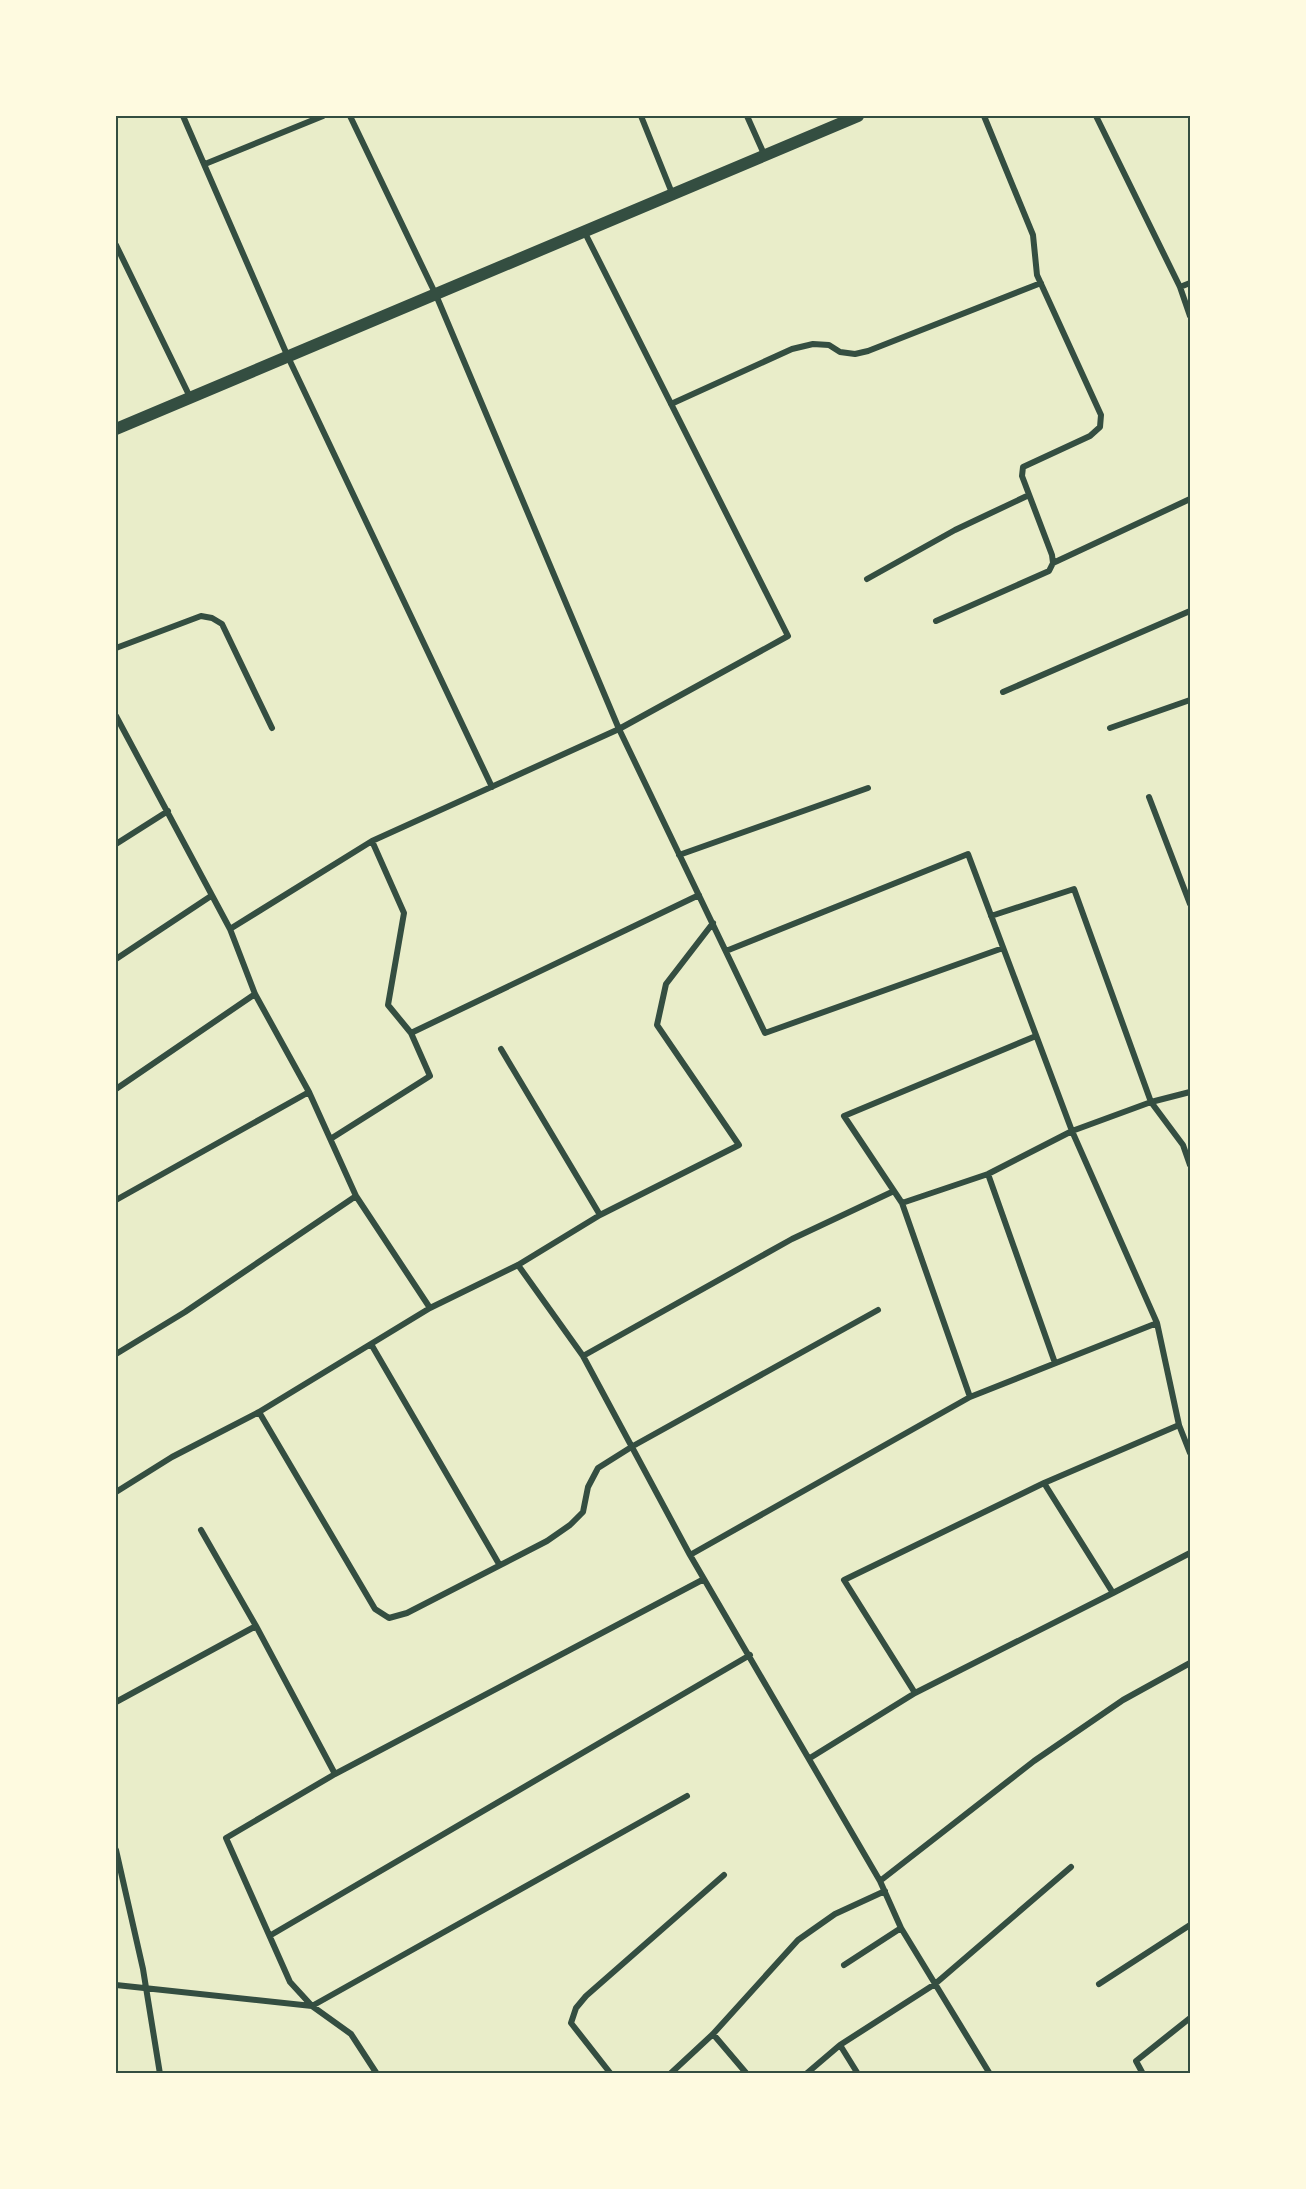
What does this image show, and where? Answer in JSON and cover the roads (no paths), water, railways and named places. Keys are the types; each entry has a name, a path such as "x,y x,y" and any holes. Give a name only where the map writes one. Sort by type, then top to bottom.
{"main road":[{"path":"116,429 858,116"}],"street":[{"path":"183,116 288,357 492,787"},
{"path":"205,164 323,116"},
{"path":"350,116 436,295 619,729 765,1033 1003,948"},
{"path":"642,116 672,193"},
{"path":"747,116 764,154"},
{"path":"984,116 1033,235 1035,264 1041,284 1101,415 1100,427 1090,436 1023,467 1022,476 1053,563"},
{"path":"1096,116 1180,287 1191,316"},
{"path":"230,929 372,841 619,729 788,636 584,231"},
{"path":"116,245 190,397"},
{"path":"1180,287 1191,283"},
{"path":"671,404 792,349 813,344 829,345 840,352 855,354 868,351 1041,284"},
{"path":"867,579 955,530 1029,495"},
{"path":"936,621 1037,578 1049,571 1053,563 1191,499"},
{"path":"1003,692 1191,611"},
{"path":"116,648 201,616 212,618 222,624 272,728"},
{"path":"1110,728 1191,700"},
{"path":"116,717 230,929 255,994 309,1092 332,1138 356,1196 430,1308"},
{"path":"679,855 868,788"},
{"path":"1149,796 1191,904"},
{"path":"116,844 168,811"},
{"path":"332,1138 430,1076 411,1033 387,1005 404,913 372,841"},
{"path":"726,951 968,854 1072,1131 1157,1323 1179,1425 1191,1453"},
{"path":"991,916 1074,889 1151,1102 1183,1145 1191,1166"},
{"path":"411,1033 699,895"},
{"path":"116,959 211,896"},
{"path":"116,1492 172,1457 259,1413 430,1308 519,1265 600,1215 739,1144 657,1025 666,984 713,923"},
{"path":"116,1089 255,994"},
{"path":"970,1397 903,1203 844,1116 1036,1036"},
{"path":"501,1049 600,1215"},
{"path":"116,1200 309,1092"},
{"path":"903,1203 988,1174 1072,1131 1151,1102 1191,1092"},
{"path":"988,1174 1054,1363"},
{"path":"583,1356 792,1239 894,1191"},
{"path":"116,1354 185,1312 356,1196"},
{"path":"519,1265 583,1356 690,1555 880,1881 901,1928 990,2073"},
{"path":"259,1413 375,1609 389,1618 407,1613 547,1541 570,1525 583,1512 588,1487 598,1468 633,1446 878,1310"},
{"path":"690,1555 970,1397 1157,1323"},
{"path":"371,1344 499,1564"},
{"path":"915,1693 844,1580 1044,1483 1179,1425"},
{"path":"1044,1483 1113,1593"},
{"path":"201,1530 256,1626 335,1774"},
{"path":"810,1758 915,1693 1191,1553"},
{"path":"377,2073 351,2034 312,2006 290,1982 226,1838 335,1774 704,1578"},
{"path":"116,1702 256,1626"},
{"path":"271,1935 750,1656"},
{"path":"880,1881 1034,1761 1123,1700 1191,1663"},
{"path":"116,1985 312,2006 687,1796"},
{"path":"116,1850 146,1988 160,2073"},
{"path":"806,2073 840,2045 935,1984 1071,1867"},
{"path":"607,2072 571,2023 576,2008 586,1996 724,1875"},
{"path":"670,2073 713,2034 798,1940 835,1914 885,1892"},
{"path":"1099,1984 1191,1926"},
{"path":"844,1965 901,1928"},
{"path":"1143,2073 1136,2061 1191,2018"},
{"path":"713,2034 747,2073"},
{"path":"840,2045 858,2073"}]}
